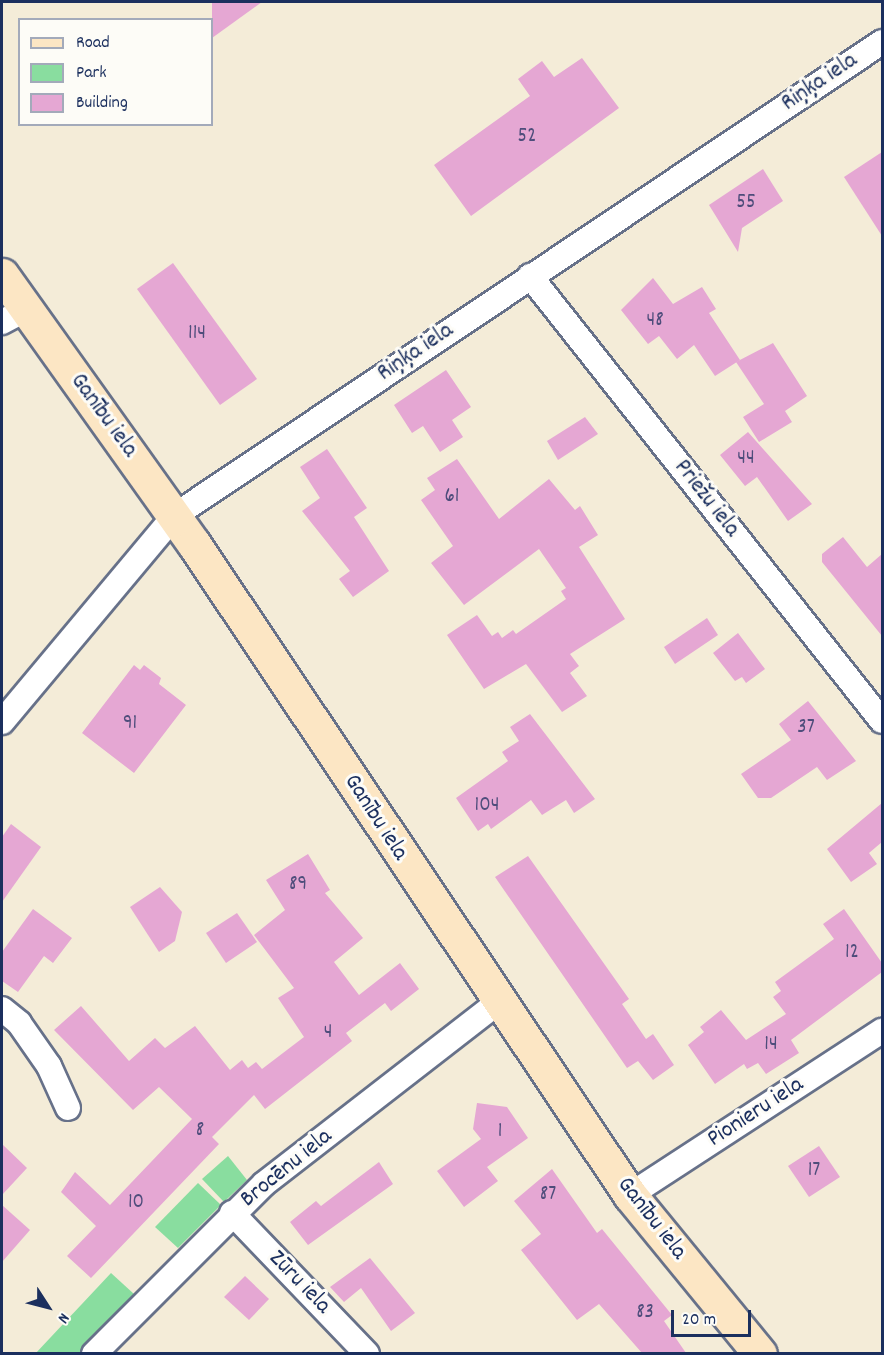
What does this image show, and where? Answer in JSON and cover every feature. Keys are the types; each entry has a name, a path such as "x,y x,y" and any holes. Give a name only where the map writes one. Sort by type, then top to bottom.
{"street":[{"name":"Riņķa iela","path":"2,722 174,516 882,42"},
{"name":"Ganību iela","path":"2,275 13,316 174,516 497,1003 630,1195 760,1353"},
{"name":"Priežu iela","path":"530,276 882,721"},
{"name":"Brocēnu iela","path":"94,1353 232,1213 497,1003"},
{"path":"2,1010 19,1023 49,1066 68,1108"},
{"name":"Pionieru iela","path":"630,1195 882,1031"},
{"name":"Zūru iela","path":"232,1213 367,1353"}],"green space":[{"path":"228,1156 247,1180 224,1202 202,1179"},
{"path":"198,1183 221,1205 178,1248 155,1227"},
{"path":"111,1273 134,1294 79,1353 35,1354"}],"building":[{"path":"212,2 262,2 213,37"},
{"path":"582,58 619,108 471,216 434,165 530,96 518,79 542,61 554,77"},
{"path":"882,152 882,236 844,177"},
{"path":"763,169 783,201 742,228 738,252 709,205"},
{"path":"173,263 257,379 220,405 137,289"},
{"path":"653,278 673,304 702,287 716,309 709,313 740,360 715,376 694,345 677,359 659,336 648,344 621,310"},
{"path":"773,343 807,396 785,411 792,422 759,442 743,417 764,404 736,362"},
{"path":"446,370 471,407 452,420 463,437 440,452 423,426 412,433 394,405"},
{"path":"585,417 598,434 558,460 547,441"},
{"path":"748,432 812,504 788,521 757,477 745,486 720,455"},
{"path":"327,449 367,508 354,517 389,571 353,597 339,579 350,571 302,511 320,498 300,467"},
{"path":"457,459 499,519 549,479 575,510 580,506 598,535 579,547 625,619 570,654 579,666 570,673 587,696 562,712 526,664 484,689 447,635 477,615 492,636 498,632 502,638 513,630 516,634 566,599 561,591 566,588 539,549 464,605 431,563 453,546 421,500 435,490 427,478"},
{"path":"843,537 867,567 882,554 882,636 822,562 822,554"},
{"path":"707,618 718,635 675,664 664,647"},
{"path":"738,633 765,669 746,683 742,677 735,681 713,653"},
{"path":"134,665 140,670 144,665 161,678 159,684 186,705 134,773 82,733"},
{"path":"808,701 856,761 827,780 817,767 771,798 758,798 741,774 791,740 779,724"},
{"path":"530,714 595,799 574,813 566,800 542,815 531,800 491,829 488,824 478,831 456,798 508,761 502,752 519,741 510,727"},
{"path":"882,803 882,842 869,853 877,864 851,882 827,849"},
{"path":"11,824 41,847 2,902 2,837"},
{"path":"308,854 330,890 325,893 363,938 334,962 359,995 400,963 419,989 391,1011 385,1003 346,1033 352,1041 265,1109 254,1095 212,1137 219,1144 91,1278 67,1256 96,1226 61,1192 75,1172 110,1205 192,1119 159,1087 133,1110 54,1030 81,1006 129,1061 155,1038 165,1048 195,1026 230,1070 242,1060 248,1068 256,1062 262,1069 304,1037 278,998 294,988 254,935 285,910 266,880"},
{"path":"528,856 629,999 622,1004 646,1039 653,1034 674,1065 653,1080 638,1061 627,1068 495,877"},
{"path":"160,887 182,912 175,941 159,952 130,907"},
{"path":"33,909 72,938 53,963 44,956 18,992 2,981 2,952"},
{"path":"844,909 882,963 882,972 791,1040 799,1053 766,1074 758,1063 747,1069 744,1064 715,1084 688,1045 704,1032 700,1027 721,1010 746,1040 786,1014 773,997 781,991 775,982 834,939 823,924"},
{"path":"237,913 257,942 226,963 206,933"},
{"path":"477,1103 507,1107 528,1138 487,1167 498,1181 464,1207 437,1171 481,1139 473,1129"},
{"path":"2,1144 27,1168 2,1195"},
{"path":"819,1146 840,1177 809,1197 788,1166"},
{"path":"379,1162 393,1184 308,1245 290,1222 316,1201 321,1206"},
{"path":"552,1169 597,1233 602,1229 672,1315 664,1321 686,1353 642,1353 599,1304 577,1320 521,1250 541,1234 514,1201"},
{"path":"2,1205 30,1230 2,1262"},
{"path":"370,1258 415,1313 391,1331 361,1288 344,1302 330,1287"},
{"path":"245,1276 269,1299 249,1320 224,1297"}]}
